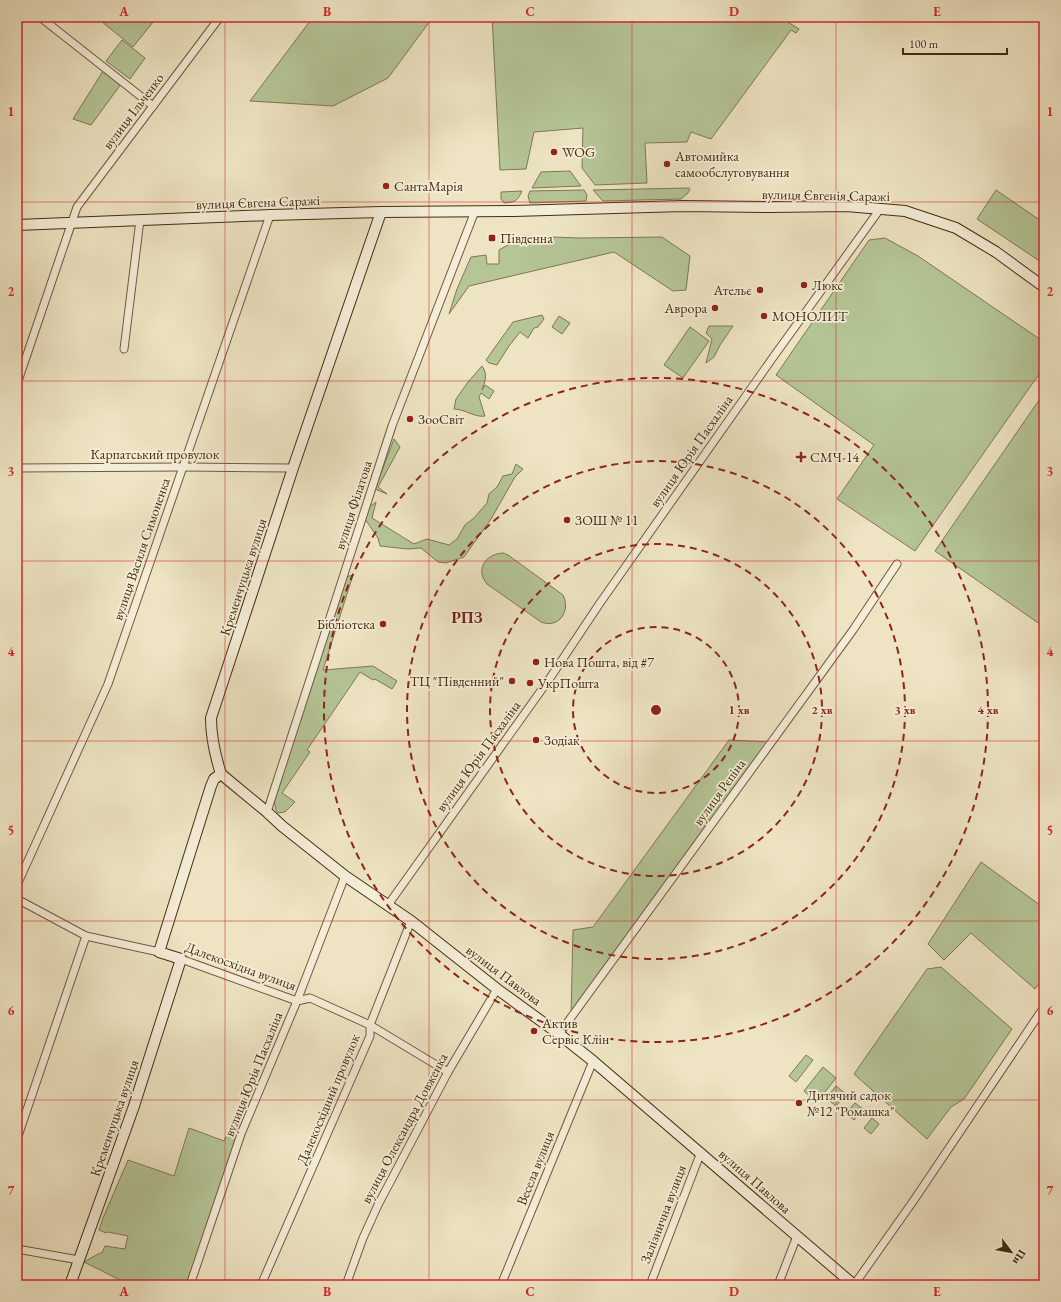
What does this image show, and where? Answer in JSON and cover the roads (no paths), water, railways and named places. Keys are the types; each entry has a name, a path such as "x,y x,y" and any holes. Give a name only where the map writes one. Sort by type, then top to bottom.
{"street":[{"path":"40,17 154,106"},
{"name":"вулиця Ільченко","path":"17,384 76,207 220,17"},
{"name":"вулиця Євгенія Саражі","path":"499,211 683,206 846,206 905,210 956,228 996,252 1044,287"},
{"name":"вулиця Юрія Пасхаліна","path":"388,906 550,678 600,603 782,344 880,209"},
{"name":"вулиця Філатова","path":"267,812 392,426 475,211"},
{"name":"вулиця Євгена Саражі","path":"17,225 270,215 499,211"},
{"name":"Кременчуцька вулиця","path":"221,774 215,756 211,735 211,718 293,468 381,212"},
{"name":"вулиця Василя Симоненка","path":"17,885 108,684 270,215"},
{"path":"124,349 140,220"},
{"name":"Карпатський провулок","path":"17,468 293,468"},
{"name":"вулиця Рєпіна","path":"559,1034 853,630 897,564"},
{"path":"159,952 211,786 214,779 221,774"},
{"name":"вулиця Павлова","path":"221,774 282,826 345,876 411,921 497,989 593,1061 701,1152 854,1285 914,1200 1044,1007"},
{"name":"вулиця Юрія Пасхаліна","path":"190,1285 242,1134 297,1001 345,876"},
{"name":"Далекосхідна вулиця","path":"17,899 86,936 159,952 297,1001 310,998 370,1025 448,1072"},
{"name":"Далекосхідний провулок","path":"261,1285 370,1036 370,1025 411,921"},
{"path":"17,1139 86,936"},
{"name":"Кременчуцька вулиця","path":"70,1285 134,1106 181,959"},
{"name":"вулиця Олександра Довженка","path":"346,1285 363,1238 378,1205 448,1072 497,989"},
{"name":"Весела вулиця","path":"501,1285 593,1061"},
{"name":"Залізнична вулиця","path":"650,1285 701,1152"},
{"path":"778,1285 797,1236"},
{"path":"17,1249 79,1260"}],"place":[{"name":"WOG","path":"554,152"},
{"name":"Автомийка самообслуговування","path":"667,164"},
{"name":"СантаМарія","path":"386,186"},
{"name":"Південна","path":"492,238"},
{"name":"Люкс","path":"804,285"},
{"name":"Ательє","path":"760,290"},
{"name":"Аврора","path":"715,308"},
{"name":"МОНОЛИТ","path":"764,316"},
{"name":"ЗооСвiт","path":"410,419"},
{"name":"СМЧ-14","path":"801,457"},
{"name":"ЗОШ № 11","path":"567,520"},
{"name":"Бібліотека","path":"383,624"},
{"name":"Нова Пошта, від #7","path":"536,662"},
{"name":"ТЦ \"Південний\"","path":"512,681"},
{"name":"УкрПошта","path":"530,683"},
{"name":"Зодіак","path":"536,740"},
{"name":"Актив Сервiс Клiн","path":"534,1031"},
{"name":"Дитячий садок №12 \"Ромашка\"","path":"799,1103"}],"district":[{"name":"РПЗ","path":"467,617"}]}
